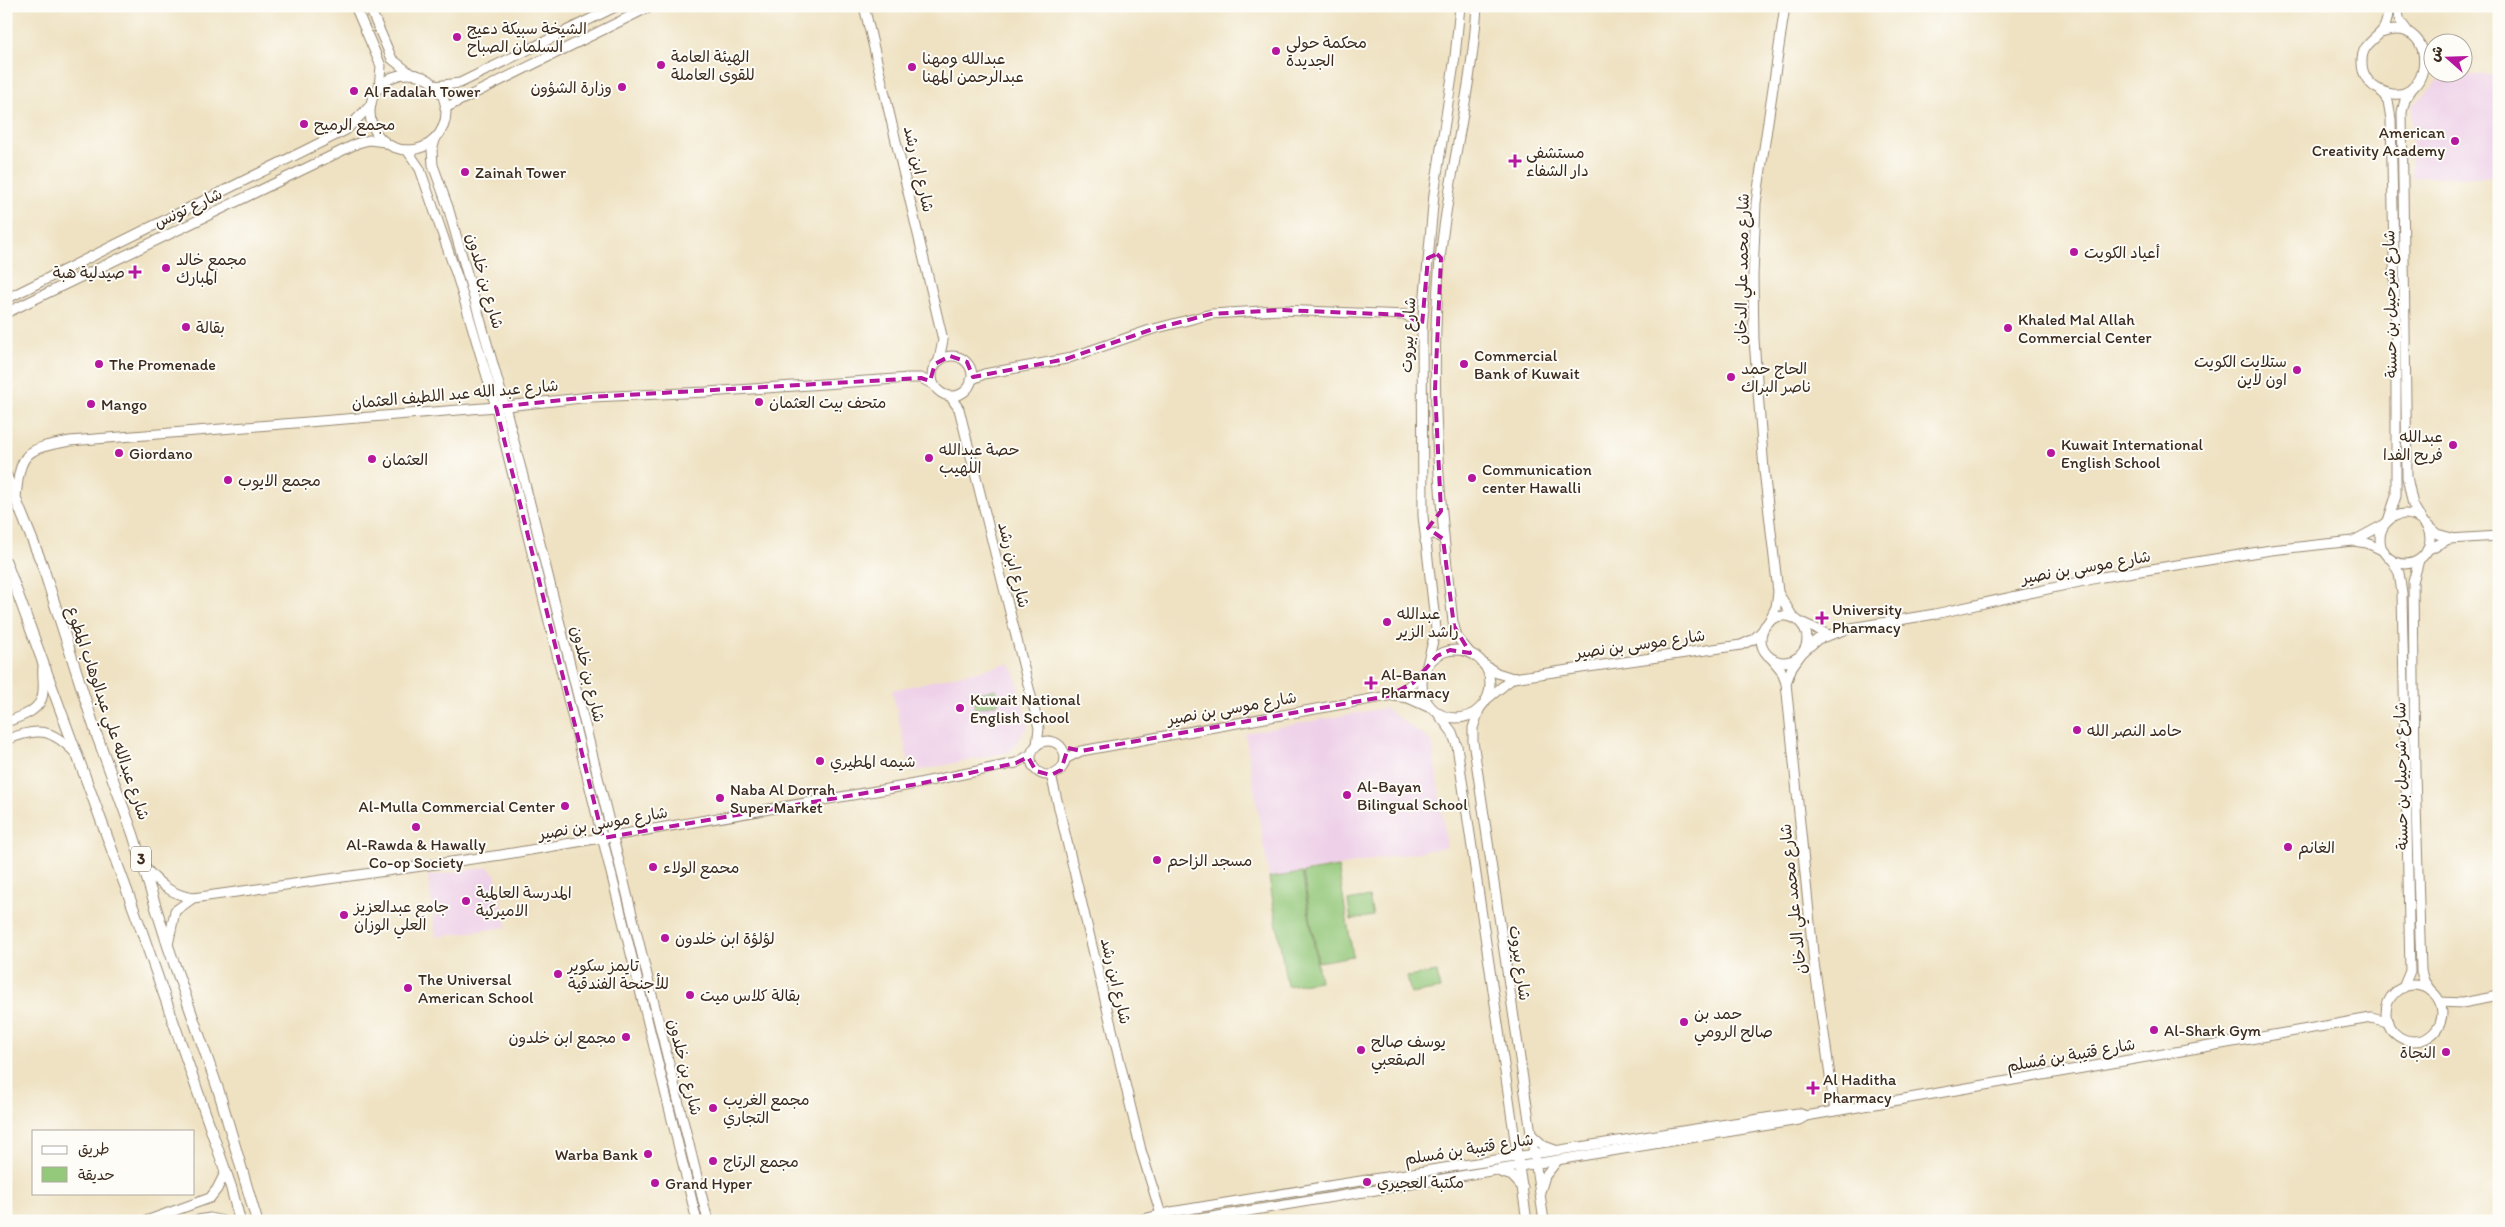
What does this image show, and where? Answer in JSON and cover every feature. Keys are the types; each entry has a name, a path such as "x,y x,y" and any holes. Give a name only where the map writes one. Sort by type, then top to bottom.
{"main road":[{"name":"شارع عبدالله علي عبدالوهاب المطوع","path":"6,475 53,597 96,733 144,866 168,946 219,1092 257,1221"},
{"name":"3","path":"6,562 43,667 140,926 226,1171 240,1221"}],"street":[{"path":"355,6 381,66 378,89 371,105 373,125 385,142 397,148 407,150 425,146 436,137 444,124 445,108 442,96 435,86 424,78 411,74 392,59 368,6"},
{"path":"435,86 460,83 617,6"},
{"path":"445,108 652,6"},
{"name":"شارع ابن رشد","path":"864,6 943,340 939,360"},
{"name":"شارع بيروت","path":"1425,669 1436,629 1423,516 1422,328 1435,189 1455,57 1460,6"},
{"name":"شارع بيروت","path":"1470,653 1457,637 1454,626 1440,512 1435,390 1443,238 1472,55 1476,6"},
{"name":"شارع محمد علي الدخان","path":"1769,621 1776,607 1778,592 1764,470 1754,340 1753,276 1756,203 1785,6"},
{"path":"2381,33 2388,17 2388,6"},
{"path":"2396,6 2400,21 2419,42 2425,57 2423,73 2413,87 2398,93 2381,91 2368,81 2362,64 2363,53 2368,42 2381,33 2393,30 2411,35"},
{"path":"503,61 495,70 498,76 506,78"},
{"path":"378,89 389,79 411,74"},
{"name":"شارع شرحبيل بن حسنة","path":"2413,87 2405,100 2402,112 2407,477 2413,505 2423,522"},
{"name":"شارع شرحبيل بن حسنة","path":"2381,91 2388,101 2391,118 2396,343 2396,496 2387,522"},
{"name":"شارع تونس","path":"6,299 336,135 353,125 371,105"},
{"path":"334,155 344,144 341,137 336,135"},
{"name":"شارع بن خلدون","path":"436,137 432,150 433,165 448,207 613,837 708,1221"},
{"name":"شارع تونس","path":"6,313 92,270 364,141 385,142"},
{"name":"شارع بن خلدون","path":"407,150 420,168 500,407 697,1221"},
{"path":"1435,189 1449,191"},
{"path":"1430,236 1436,241 1443,238"},
{"path":"92,270 87,266 88,262 106,249"},
{"path":"1428,258 1434,253 1441,258"},
{"path":"971,380 984,374 1066,360 1150,330 1211,314 1280,310 1407,315 1422,328"},
{"name":"شارع ابن رشد","path":"943,340 956,356"},
{"path":"956,356 967,362 972,374 971,380 967,388 955,395 941,392 934,385 933,369 939,360 956,356"},
{"name":"شارع عبد الله عبد اللطيف العثمان","path":"16,500 17,479 22,462 28,454 40,446 77,441 500,407 591,397 707,392 910,378 928,381 934,385"},
{"name":"شارع ابن رشد","path":"955,395 1039,728 1037,744"},
{"path":"1423,516 1427,520 1434,521 1439,517 1440,512"},
{"path":"2452,538 2437,544 2419,560 2404,564 2392,560 2384,551 2380,540 2387,522 2395,516 2407,514 2423,522 2437,534 2452,538 2499,536"},
{"name":"شارع موسى بن نصير","path":"2352,541 2372,533 2387,522"},
{"path":"2423,522 2430,538 2428,550"},
{"path":"1425,541 1426,537 1434,533 1444,539"},
{"name":"شارع موسى بن نصير","path":"1802,654 1814,642 1827,634 1935,614 2102,577 2271,550 2352,541 2367,543 2384,551"},
{"name":"شارع شرحبيل بن حسنة","path":"2392,560 2400,573 2402,593 2410,971 2403,988"},
{"name":"شارع شرحبيل بن حسنة","path":"2419,560 2412,582 2415,772 2421,974 2431,991"},
{"name":"شارع محمد علي الدخان","path":"1778,592 1796,618"},
{"path":"1796,618 1804,625 1808,638 1802,654 1786,662 1769,656 1762,646 1762,631 1769,621 1779,616 1796,618 1810,628 1827,634"},
{"name":"شارع موسى بن نصير","path":"1513,678 1741,645 1754,639 1762,631"},
{"name":"شارع موسى بن نصير","path":"1741,645 1756,648 1769,656"},
{"path":"1457,650 1470,653 1497,673 1513,678 1487,699 1479,710 1463,718 1451,719 1439,715 1430,708 1421,687 1425,669 1443,652 1457,650"},
{"name":"شارع محمد علي الدخان","path":"1786,684 1792,667 1802,654"},
{"name":"شارع محمد علي الدخان","path":"1769,656 1781,670 1786,684 1814,963 1835,1111"},
{"path":"1483,664 1490,681 1487,699"},
{"path":"6,722 33,710 41,700 43,667"},
{"name":"شارع موسى بن نصير","path":"1065,759 1081,751 1388,696 1405,690 1425,669"},
{"name":"شارع موسى بن نصير","path":"1388,696 1408,698 1430,708"},
{"name":"شارع بيروت","path":"1479,710 1472,737 1544,1221"},
{"name":"شارع بيروت","path":"1439,715 1454,736 1464,787 1527,1221"},
{"path":"18,718 25,722 24,732"},
{"name":"شارع ابن رشد","path":"1039,728 1051,741"},
{"path":"6,740 24,732 40,731 59,739 76,754"},
{"path":"1051,741 1061,747 1065,759 1061,770 1051,776 1040,774 1032,767 1030,755 1037,744 1051,741"},
{"name":"شارع موسى بن نصير","path":"1061,747 1081,751"},
{"name":"شارع موسى بن نصير","path":"144,866 165,888 179,895 193,898 316,882 613,837 918,784 1016,763 1030,755"},
{"name":"شارع موسى بن نصير","path":"1016,763 1032,767"},
{"name":"شارع ابن رشد","path":"1051,776 1119,1064 1153,1194 1152,1202 1159,1218"},
{"path":"1464,787 1469,784 1474,787 1480,826 1488,844"},
{"path":"168,946 175,911 193,898"},
{"path":"1485,926 1493,928 1500,924"},
{"path":"2418,986 2431,991 2440,1002 2442,1017 2439,1026 2433,1034 2418,1040 2400,1037 2388,1022 2388,1006 2395,993 2403,988 2418,986"},
{"path":"2440,1002 2462,1003 2499,996"},
{"path":"2442,1017 2462,1003"},
{"name":"شارع قتيبة بن مُسلم","path":"2371,1018 2388,1006"},
{"name":"شارع قتيبة بن مُسلم","path":"1188,1221 1536,1165 1799,1120 1806,1116 2371,1018 2388,1022"},
{"name":"شارع قتيبة بن مُسلم","path":"1136,1221 1499,1160 1798,1113 1806,1116"},
{"path":"1531,1133 1544,1146 1560,1151"},
{"path":"1499,1160 1512,1149 1515,1134"},
{"path":"1540,1195 1545,1176 1557,1161"},
{"path":"146,1221 198,1204 210,1198 226,1171"},
{"path":"1492,1172 1510,1175 1523,1188"},
{"path":"197,1220 204,1214 203,1208 198,1204"},
{"path":"197,1220 223,1221"}],"highlighted area":[{"path":"1437,254 1441,258 1435,390 1441,511 1428,528 1443,539 1454,626 1470,653 1450,650 1437,656 1413,683 1388,696 1081,751 1068,748 1061,770 1051,775 1036,771 1028,757 1016,763 918,784 603,838 496,407 591,397 921,378 930,381 935,364 950,356 967,362 973,377 1066,359 1150,330 1211,314 1280,310 1407,315 1422,325 1428,258"}],"shaded area":[{"name":"American Creativity Academy","path":"2472,75 2499,75 2499,177 2412,177 2412,105 2437,82 2472,82"},
{"name":"Kuwait National English School","path":"1008,664 1014,669 1028,726 1010,752 911,772 892,690"},
{"name":"Al-Bayan Bilingual School","path":"1385,708 1432,742 1447,847 1269,878 1245,733"},
{"name":"المدرسة العالمية الاميركية","path":"488,867 495,874 507,927 436,937 428,876"}],"green space":[{"path":"996,689 999,703 975,709 972,695"},
{"path":"1338,867 1353,956 1318,962 1303,873"},
{"path":"1302,873 1320,981 1287,986 1269,878"},
{"path":"1369,897 1373,916 1351,920 1348,901"},
{"path":"1437,972 1440,989 1411,994 1407,977"}],"place":[{"name":"الشيخة سبيكة دعيج السلمان الصباح","path":"457,37"},
{"name":"محكمة حولى الجديدة","path":"1276,51"},
{"name":"الهيئة العامة للقوى العاملة","path":"661,65"},
{"name":"عبدالله ومهنا عبدالرحمن المهنا","path":"912,67"},
{"name":"وزارة الشؤون","path":"622,87"},
{"name":"Al Fadalah Tower","path":"354,91"},
{"name":"مجمع الرميح","path":"304,124"},
{"name":"American Creativity Academy","path":"2455,141"},
{"name":"مستشفى دار الشفاء","path":"1515,161"},
{"name":"Zainah Tower","path":"465,172"},
{"name":"أعياد الكويت","path":"2074,252"},
{"name":"مجمع خالد المبارك","path":"166,268"},
{"name":"صيدلية هبة","path":"135,272"},
{"name":"بقالة","path":"186,327"},
{"name":"Khaled Mal Allah Commercial Center","path":"2008,328"},
{"name":"The Promenade","path":"99,364"},
{"name":"Commercial Bank of Kuwait","path":"1464,364"},
{"name":"ستلايت الكويت اون لاين","path":"2297,370"},
{"name":"الحاج حمد ناصر البراك","path":"1731,377"},
{"name":"متحف بيت العثمان","path":"759,402"},
{"name":"Mango","path":"91,404"},
{"name":"عبدالله فريح الفدا","path":"2453,445"},
{"name":"Giordano","path":"119,453"},
{"name":"Kuwait International English School","path":"2051,453"},
{"name":"حصة عبدالله اللهيب","path":"929,458"},
{"name":"العثمان","path":"372,459"},
{"name":"Communication center Hawalli","path":"1472,478"},
{"name":"مجمع الايوب","path":"228,480"},
{"name":"University Pharmacy","path":"1822,618"},
{"name":"عبدالله راشد الزير","path":"1387,622"},
{"name":"Al-Banan Pharmacy","path":"1371,683"},
{"name":"Kuwait National English School","path":"960,708"},
{"name":"حامد النصر الله","path":"2077,730"},
{"name":"شيمه المطيري","path":"820,761"},
{"name":"Al-Bayan Bilingual School","path":"1347,795"},
{"name":"Naba Al Dorrah Super Market","path":"720,798"},
{"name":"Al-Mulla Commercial Center","path":"565,806"},
{"name":"Al-Rawda & Hawally Co-op Society","path":"416,827"},
{"name":"الغانم","path":"2288,847"},
{"name":"مسجد الزاحم","path":"1157,860"},
{"name":"محمع الولاء","path":"653,867"},
{"name":"المدرسة العالمية الاميركية","path":"466,901"},
{"name":"جامع عبدالعزيز العلي الوزان","path":"344,915"},
{"name":"لؤلؤة ابن خلدون","path":"665,938"},
{"name":"تايمز سكوير للأجنحة الفندقية","path":"558,974"},
{"name":"The Universal American School","path":"408,988"},
{"name":"بقالة كلاس ميت","path":"690,995"},
{"name":"حمد بن صالح الرومي","path":"1684,1022"},
{"name":"Al-Shark Gym","path":"2154,1030"},
{"name":"مجمع ابن خلدون","path":"626,1037"},
{"name":"يوسف صالح الصقعبي","path":"1361,1050"},
{"name":"النجاة","path":"2446,1052"},
{"name":"Al Haditha Pharmacy","path":"1813,1088"},
{"name":"مجمع الغريب التجاري","path":"713,1108"},
{"name":"Warba Bank","path":"648,1154"},
{"name":"مجمع الرتاج","path":"713,1161"},
{"name":"مكتبة العجيري","path":"1367,1182"},
{"name":"Grand Hyper","path":"655,1183"}]}
